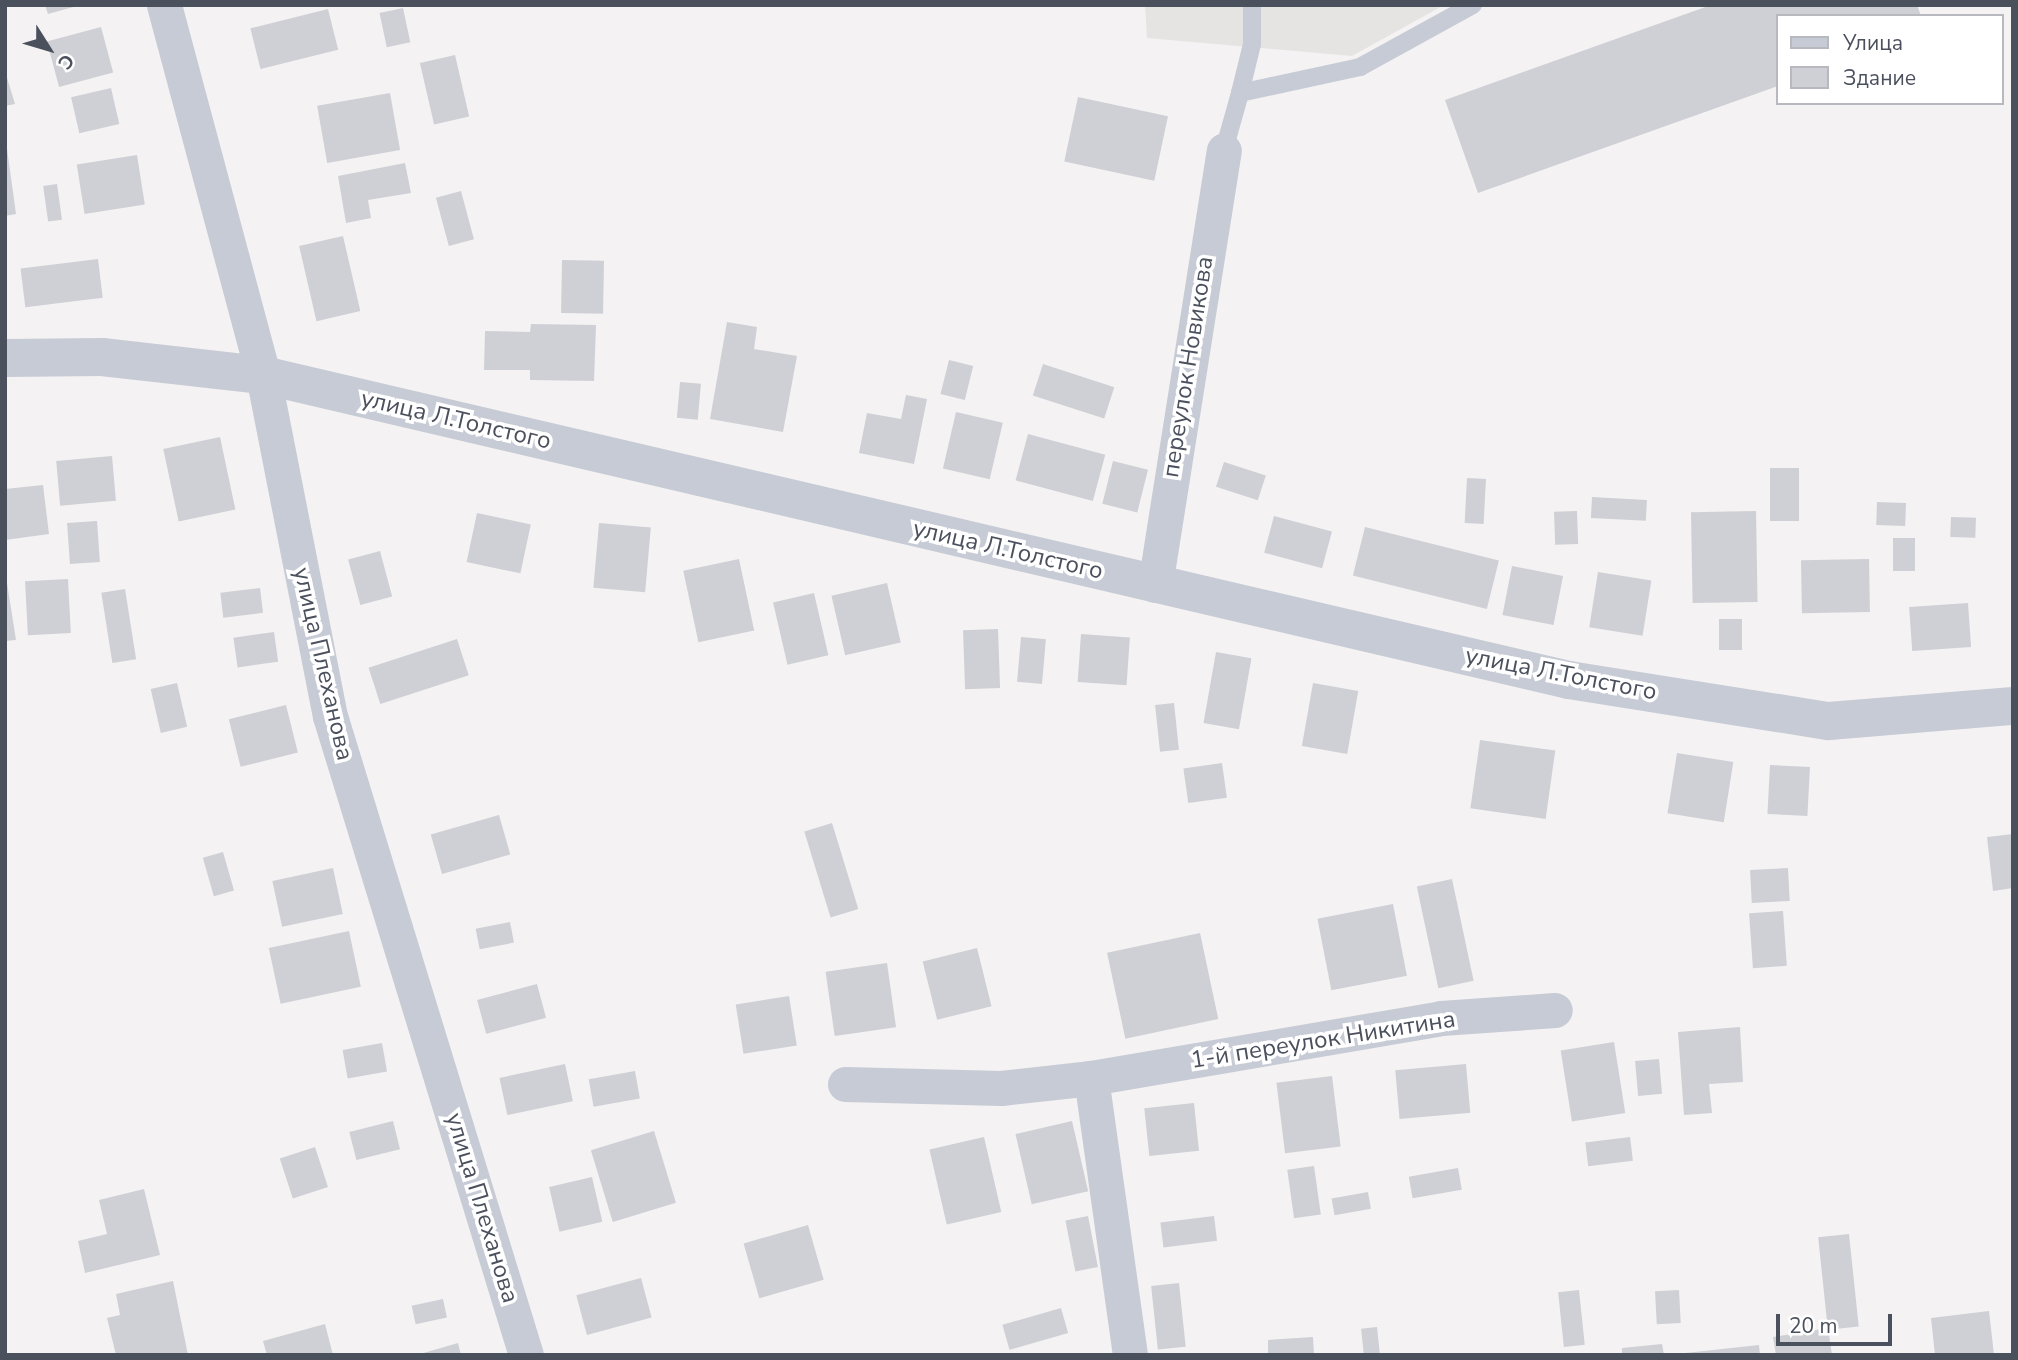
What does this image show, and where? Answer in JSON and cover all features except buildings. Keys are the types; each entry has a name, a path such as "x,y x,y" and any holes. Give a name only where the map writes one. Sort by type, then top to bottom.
{"street":[{"name":"улица Плеханова","path":"164,5 263,375 330,716 526,1355"},
{"name":"переулок Новикова","path":"1155,585 1224,150"},
{"name":"улица Л.Толстого","path":"5,358 102,357 263,375 1569,680 1829,721 2013,706"},
{"name":"1-й переулок Никитина","path":"845,1084 988,1088 1091,1078 1441,1018 1555,1010"},
{"path":"1091,1078 1130,1355"}],"lane":[{"path":"1224,150 1252,44 1252,5"},
{"path":"1240,93 1360,67 1473,5"}],"shaded area":[{"path":"1145,5 1444,5 1352,56 1147,38"}]}
